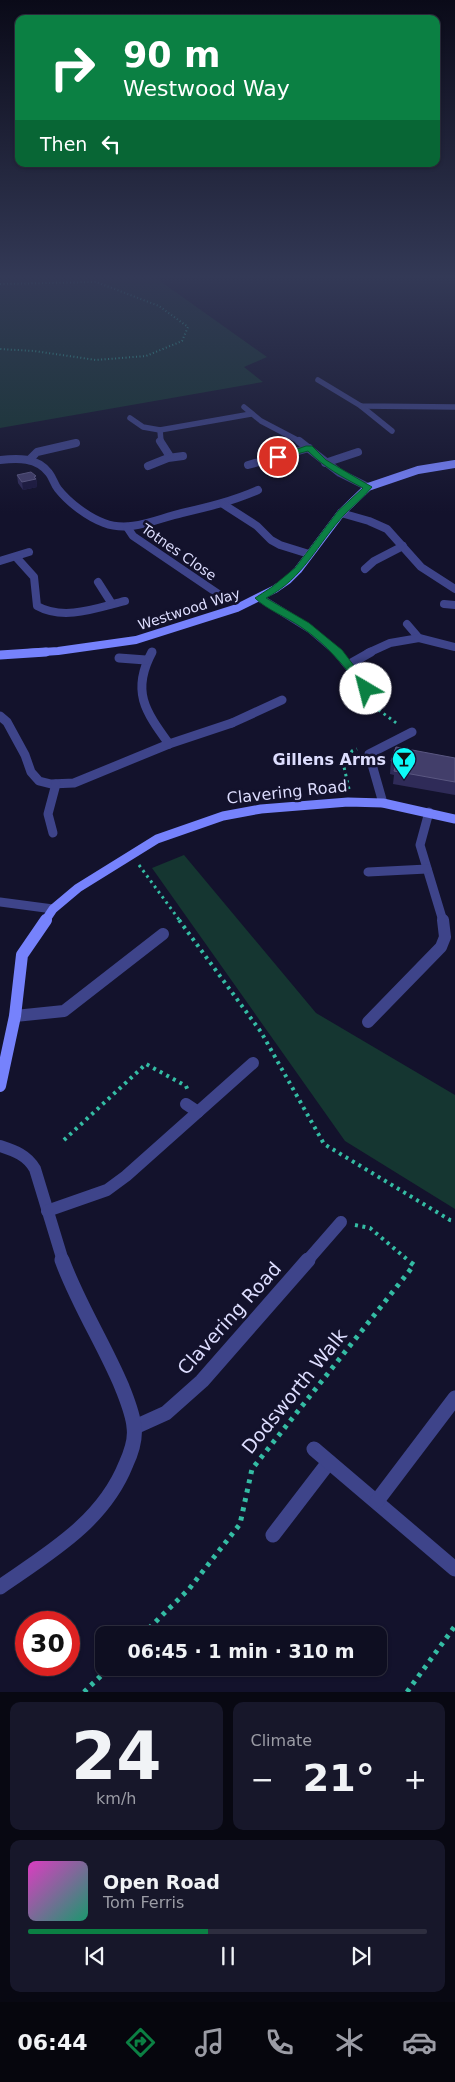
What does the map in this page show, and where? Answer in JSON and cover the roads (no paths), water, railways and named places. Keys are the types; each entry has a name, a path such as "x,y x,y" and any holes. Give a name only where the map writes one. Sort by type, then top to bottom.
{"street":[{"path":"318,380 331,385 392,431"},
{"path":"361,406 455,407"},
{"path":"244,407 251,414 309,448 325,463 368,487"},
{"path":"130,418 136,425 160,430 251,414"},
{"path":"160,430 160,441 169,455"},
{"path":"29,460 37,452 76,443"},
{"path":"248,465 309,448"},
{"path":"325,463 358,452"},
{"path":"148,466 169,455 183,456"},
{"path":"0,460 29,460 44,467 64,496 105,523 127,527 223,504 258,490"},
{"name":"Westwood Way","path":"0,655 58,651 136,640 237,608 260,598 288,580 298,570 341,513 368,487 418,470 455,464"},
{"path":"223,504 257,526 271,540 280,545 309,554"},
{"path":"341,513 380,525 394,535 429,574 455,589"},
{"name":"Totnes Close","path":"127,527 133,536 220,595"},
{"path":"365,569 374,561 403,546"},
{"path":"0,561 16,558 29,552"},
{"path":"16,558 34,577 37,606 48,613 59,614 125,601"},
{"path":"98,582 112,604"},
{"path":"260,598 306,625 338,652 366,689"},
{"path":"444,604 455,605"},
{"path":"407,624 419,638"},
{"path":"348,665 377,646 405,638 419,638 455,647"},
{"path":"152,652 146,660 141,684 142,697 147,714 170,744"},
{"path":"119,658 146,660"},
{"path":"0,716 11,730 31,772 39,781 56,784 74,782 170,744 232,723 282,700"},
{"path":"383,803 368,754 412,732"},
{"path":"53,833 47,820 49,805 56,784"},
{"name":"Clavering Road","path":"0,1086 6,1069 15,1016 22,955 53,908 78,888 157,839 223,816 261,809 303,805 348,802 383,803 455,818"},
{"path":"368,1022 441,948 443,942 445,927 420,845 429,812"},
{"path":"368,872 427,869"},
{"path":"0,902 53,908"},
{"path":"15,1016 64,1011 163,934"},
{"path":"47,1211 107,1190 126,1176 253,1063"},
{"path":"187,1099 198,1112"},
{"path":"0,1146 22,1153 31,1161 37,1172 47,1211 69,1276 126,1394 135,1427 129,1458 122,1476 107,1501 80,1529 0,1587"},
{"name":"Clavering Road","path":"135,1427 166,1413 202,1381 341,1222"},
{"path":"377,1501 455,1398"},
{"path":"314,1449 377,1501 455,1570"},
{"path":"273,1535 329,1462"}],"place":[{"name":"Gillens Arms","path":"404,780"}]}
